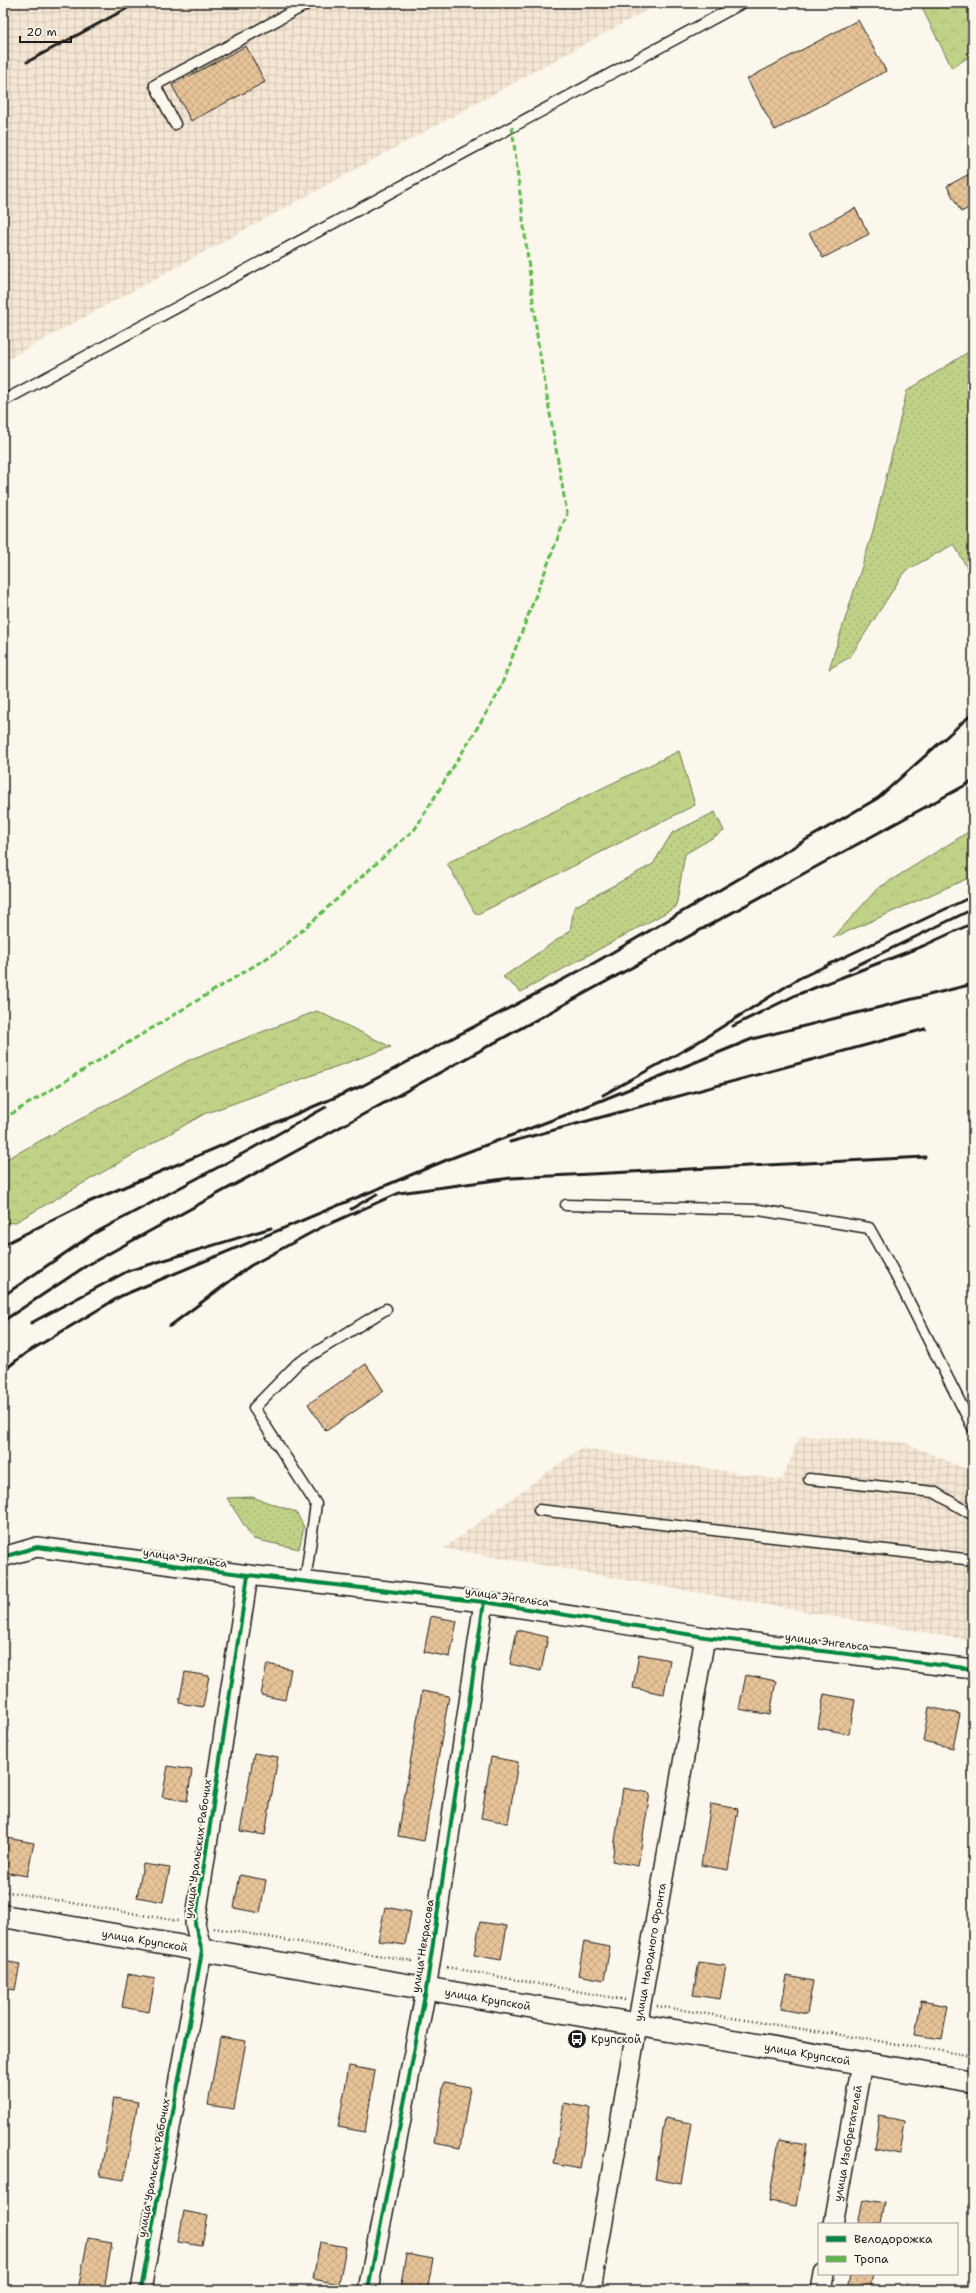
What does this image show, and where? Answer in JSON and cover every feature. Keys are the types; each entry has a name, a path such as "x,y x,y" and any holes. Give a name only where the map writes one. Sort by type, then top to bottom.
{"main road":[{"name":"улица Крупской","path":"3,1916 426,1990 973,2082"}],"street":[{"name":"улица Энгельса","path":"3,1557 37,1547 248,1575 484,1602 705,1637 973,1669"},
{"name":"улица Уральских Рабочих","path":"141,2290 202,1951 195,1924 248,1575"},
{"name":"улица Некрасова","path":"368,2290 426,1990 484,1602"},
{"name":"улица Народного Фронта","path":"591,2290 705,1637"},
{"name":"улица Изобретателей","path":"833,2223 862,2063"},
{"path":"821,2290 824,2275"}],"lane":[{"path":"175,124 155,85 309,3"},
{"path":"3,401 742,3"},
{"path":"566,1205 759,1210 869,1228 896,1276 973,1428"},
{"path":"305,1582 316,1504 254,1408 297,1364 386,1309"},
{"path":"809,1479 934,1492 973,1516"},
{"path":"539,1510 973,1560"}],"path":[{"path":"3,1891 430,1964 641,2004 973,2056"}],"shaded area":[{"path":"3,3 660,3 8,359 3,349"},
{"path":"800,1436 903,1442 973,1472 973,1641 444,1548 581,1448 782,1480"}],"green space":[{"path":"936,3 973,3 973,54 952,68 922,8"},
{"path":"973,349 973,579 954,544 905,571 850,657 829,669 872,535 907,391"},
{"path":"679,751 695,805 476,915 447,863"},
{"path":"715,812 724,831 685,854 676,907 521,992 503,977 570,931 574,907 653,864 672,833"},
{"path":"973,829 973,876 833,938 877,889"},
{"path":"317,1011 391,1047 204,1114 14,1223 3,1222 3,1161 191,1059"},
{"path":"252,1497 296,1512 304,1527 299,1549 253,1539 227,1498"}],"building":[{"path":"858,20 886,71 775,130 747,79"},
{"path":"246,46 265,82 191,121 172,85"},
{"path":"973,172 973,206 961,212 947,186"},
{"path":"855,208 869,234 823,258 809,233"},
{"path":"366,1364 384,1391 326,1431 308,1404"},
{"path":"431,1616 457,1621 450,1657 424,1652"},
{"path":"517,1630 548,1637 541,1671 510,1664"},
{"path":"639,1654 670,1660 664,1694 633,1688"},
{"path":"267,1664 291,1669 285,1700 261,1695"},
{"path":"185,1672 209,1676 203,1707 179,1703"},
{"path":"746,1675 776,1681 770,1715 739,1709"},
{"path":"422,1691 449,1696 424,1841 398,1836"},
{"path":"824,1694 855,1700 849,1734 818,1728"},
{"path":"929,1707 960,1714 953,1748 923,1741"},
{"path":"254,1753 278,1757 265,1835 240,1831"},
{"path":"491,1757 518,1762 508,1823 481,1818"},
{"path":"168,1766 192,1770 187,1801 162,1797"},
{"path":"623,1788 650,1793 638,1866 612,1861"},
{"path":"711,1804 738,1809 728,1870 701,1865"},
{"path":"7,1838 34,1843 27,1876 3,1872"},
{"path":"143,1864 170,1868 163,1902 137,1897"},
{"path":"240,1875 266,1880 260,1913 234,1908"},
{"path":"385,1907 411,1912 405,1945 378,1941"},
{"path":"480,1922 507,1926 501,1960 474,1955"},
{"path":"584,1942 610,1947 604,1980 578,1975"},
{"path":"3,1961 20,1964 15,1990 3,1988"},
{"path":"699,1962 726,1966 720,1999 693,1995"},
{"path":"128,1974 155,1979 149,2012 122,2007"},
{"path":"787,1976 813,1981 807,2014 781,2009"},
{"path":"921,2001 948,2006 942,2039 915,2035"},
{"path":"220,2037 246,2041 234,2109 208,2105"},
{"path":"349,2066 375,2071 365,2132 338,2127"},
{"path":"444,2082 470,2087 460,2148 434,2143"},
{"path":"114,2098 138,2102 124,2180 100,2176"},
{"path":"564,2103 590,2108 580,2169 554,2164"},
{"path":"879,2116 905,2121 900,2154 874,2149"},
{"path":"665,2118 691,2123 681,2184 655,2179"},
{"path":"779,2140 806,2145 796,2206 769,2201"},
{"path":"863,2199 885,2203 881,2223 858,2223"},
{"path":"184,2211 208,2216 202,2246 178,2242"},
{"path":"88,2238 112,2242 104,2290 78,2290"},
{"path":"320,2242 346,2247 339,2284 313,2279"},
{"path":"406,2254 433,2259 427,2290 400,2290"},
{"path":"850,2275 873,2275 870,2290 847,2290"}],"railway":[{"path":"27,62 137,3"},
{"path":"3,1245 84,1204 362,1086 594,963 878,798 973,713"},
{"path":"3,1321 86,1266 973,781"},
{"path":"603,1095 690,1047 798,979 973,896"},
{"path":"849,969 973,909"},
{"path":"733,1026 796,995 923,946 973,923"},
{"path":"3,1371 26,1353 121,1296 449,1159 568,1114 752,1039 973,984"},
{"path":"510,1142 925,1029"},
{"path":"3,1296 93,1234 226,1163 326,1107"},
{"path":"170,1326 250,1266 318,1229 399,1193 511,1178 925,1157"},
{"path":"351,1209 377,1194"},
{"path":"31,1323 128,1271 271,1228"}],"marked path":[{"path":"3,1119 280,950 415,829 498,694 567,514 538,343 512,127"}],"cycle path":[{"path":"3,1557 37,1547 248,1575 484,1602 705,1637 973,1669"},
{"path":"141,2290 202,1951 195,1924 248,1575"},
{"path":"368,2290 426,1990 484,1602"}],"place":[{"name":"Крупской","path":"577,2039"}]}
